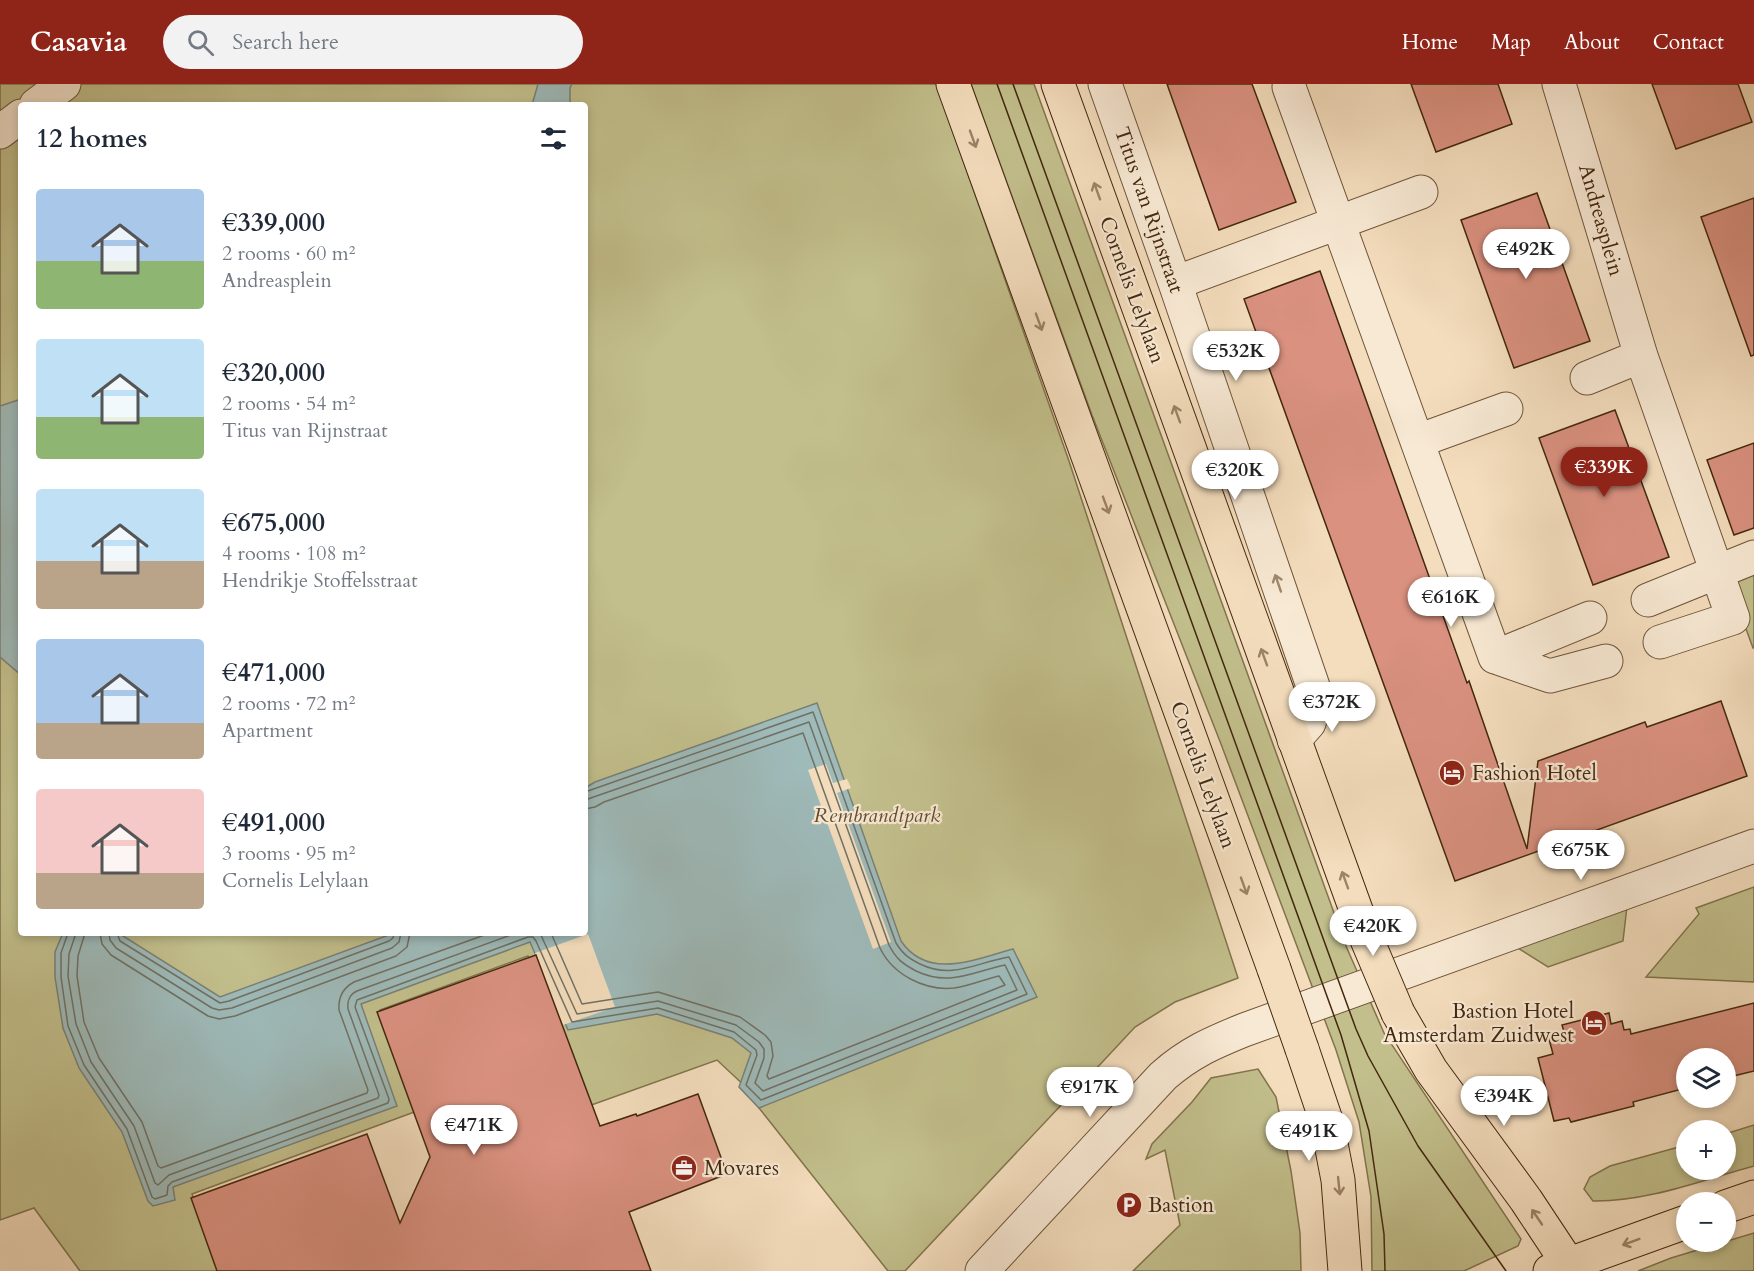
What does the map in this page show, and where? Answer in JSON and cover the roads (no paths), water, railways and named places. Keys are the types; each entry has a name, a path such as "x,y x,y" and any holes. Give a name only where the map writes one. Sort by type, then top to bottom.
{"main road":[{"name":"Cornelis Lelylaan","path":"952,84 1274,969 1327,1123 1338,1180 1344,1271"},
{"name":"Cornelis Lelylaan","path":"1058,84 1365,935 1398,1013 1431,1070 1526,1200 1564,1269"},
{"path":"1736,1204 1754,1197"},
{"path":"1564,1269 1676,1226"}],"street":[{"path":"40,102 64,84"},
{"name":"Titus van Rijnstraat","path":"1105,84 1176,283 1317,698 1309,723 1294,740"},
{"name":"Andreasplein","path":"1559,84 1641,356 1732,618 1660,642"},
{"path":"1288,87 1495,657"},
{"path":"0,132 18,119"},
{"path":"1176,283 1421,192"},
{"path":"1587,378 1641,356"},
{"path":"1418,441 1506,409"},
{"path":"1648,600 1754,557"},
{"path":"1495,657 1590,618"},
{"path":"1495,657 1550,676 1606,661"},
{"path":"982,1271 1180,1060 1244,1030 1754,846"}],"water":[{"path":"538,84 572,84 570,102 533,102"},
{"path":"18,400 18,672 0,657 0,406"},
{"path":"817,703 901,941 912,953 925,961 939,964 968,961 1013,949 1037,997 759,1108 739,1087 751,1053 732,1038 657,1014 568,1030 530,942 361,1004 397,1106 173,1187 175,1200 153,1206 148,1201 122,1132 79,1068 63,1028 55,977 55,952 62,936 123,936 220,997 386,936 588,936 588,786"}],"tram line":[{"path":"997,84 1341,1035 1369,1131 1384,1234 1385,1271"},
{"path":"1013,84 1356,1029 1368,1056 1418,1146 1506,1271"}],"place":[{"name":"Fashion Hotel","path":"1452,773"},
{"name":"Bastion Hotel Amsterdam Zuidwest","path":"1594,1023"},
{"name":"Movares","path":"684,1168"},
{"name":"Bastion","path":"1129,1205"}],"park label":[{"name":"Rembrandtpark","path":"877,815"}]}
